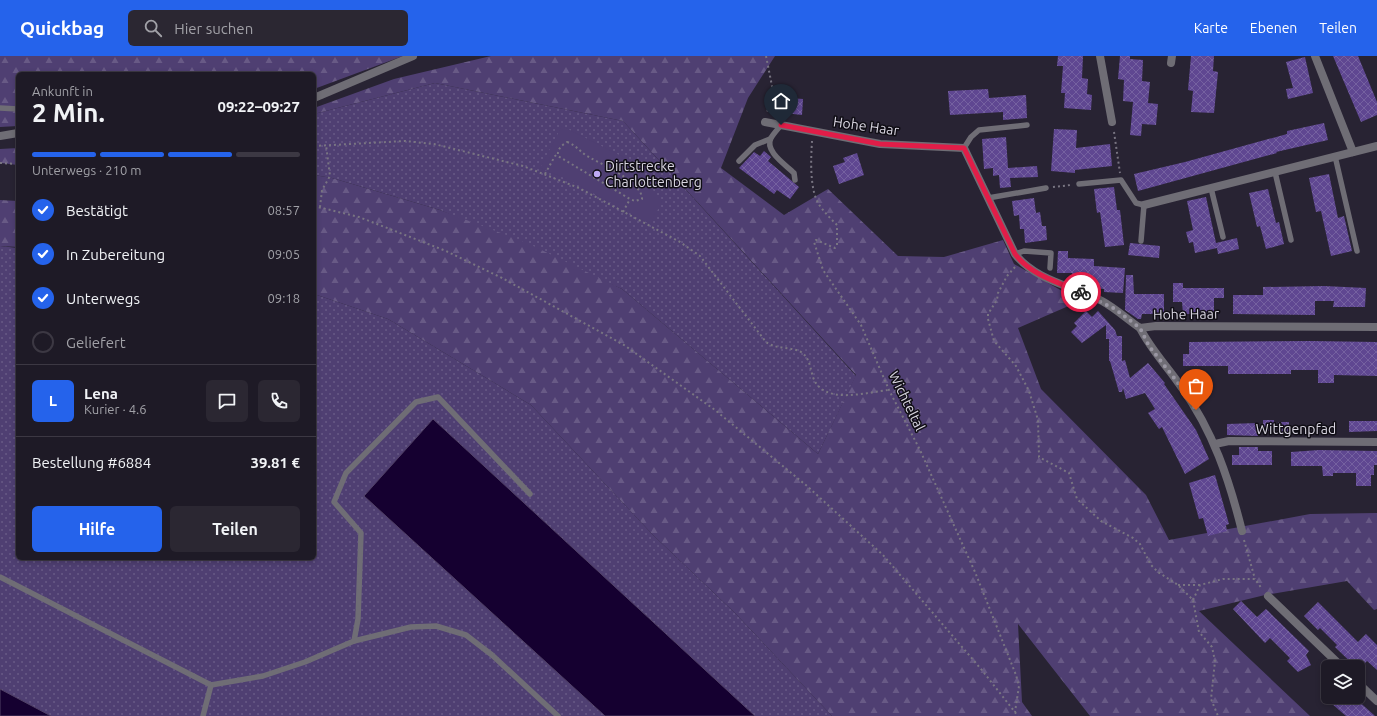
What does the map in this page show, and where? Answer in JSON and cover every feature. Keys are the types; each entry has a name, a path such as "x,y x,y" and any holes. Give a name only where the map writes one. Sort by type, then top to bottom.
{"street":[{"path":"316,97 414,56"},
{"path":"1100,56 1112,122"},
{"path":"1315,56 1353,152"},
{"name":"Hohe Haar","path":"765,122 880,144 964,148 1020,262 1036,273 1101,300 1140,328 1156,326 1377,327"},
{"path":"0,136 16,133"},
{"path":"1144,205 1377,146"},
{"path":"1140,328 1149,346 1182,388 1215,444 1231,486 1242,531"},
{"name":"Wittgenpfad","path":"1215,444 1229,442 1377,442"},
{"path":"1268,596 1335,660"},
{"path":"1365,690 1377,701"}],"lane":[{"path":"0,108 16,109"},
{"path":"739,161 755,145 770,139 781,125"},
{"path":"964,148 971,137 979,130 1027,125"},
{"path":"770,139 770,146 773,153 794,173 795,180"},
{"path":"1335,156 1357,251"},
{"path":"1275,172 1291,240"},
{"path":"1079,184 1121,180 1136,203 1144,205 1141,241"},
{"path":"988,198 1046,188"},
{"path":"1211,188 1223,238"},
{"path":"1015,254 1024,251 1051,253 1050,268"},
{"path":"354,641 358,619 361,533 334,502 346,473 416,402 438,397 530,494"},
{"path":"0,577 211,685 263,676 305,662 354,641 411,627 436,626 466,635 492,655 558,716"},
{"path":"203,716 211,685"}],"path":[{"path":"765,122 773,91 766,56"},
{"path":"1112,122 1121,180"},
{"name":"Wichteltal","path":"812,131 811,158 815,196 819,205 836,225 837,245 835,248 816,240 814,242 823,270 861,325 889,390 920,450 951,518 1016,675 1019,686 1015,712"},
{"path":"316,146 405,141 434,144 505,161 579,188 680,242 700,256 766,342 777,348 797,350 806,356 814,379 824,391 830,394 845,394 889,390"},
{"path":"544,174 555,156 558,154 561,146 567,142 576,145 588,156 597,160 602,165 637,188 642,196 642,199 635,201 630,199 563,159 558,154"},
{"path":"320,207 322,190 330,176 326,145"},
{"path":"0,163 16,164"},
{"path":"1046,188 1079,184"},
{"path":"623,212 630,199"},
{"path":"316,206 359,217 446,251 502,278 624,345 715,410 807,486 883,555 977,663 1018,716"},
{"path":"1020,262 1007,276 998,293 997,300 988,314 988,319 994,340 1016,366 1029,391 1038,420 1039,457 1069,473 1077,499 1100,521 1133,538 1140,544 1151,565 1158,572 1178,585 1193,600 1200,632 1212,647 1215,661 1211,699 1218,716"},
{"path":"1242,531 1247,556 1255,579 1268,596"},
{"path":"1178,585 1200,585 1223,580 1255,579"},
{"path":"1193,600 1200,585"}],"green space":[{"path":"0,56 403,56 316,88 316,72 16,72 16,108 0,107"},
{"path":"491,56 775,56 748,98 721,168 784,215 828,189 898,256 944,257 1003,240 1014,264 1080,301 1018,328 1041,389 1146,495 1169,540 1310,514 1377,513 1377,609 1374,610 1347,581 1265,595 1199,611 1310,716 1090,716 1018,624 1022,702 1032,716 832,716 735,613 653,535 531,405 388,319 316,295 316,175 332,178 440,210 527,243 622,289 818,454 856,375 623,121 435,83 316,113 316,107 394,79"},
{"path":"435,83 623,121 856,376 818,454 622,289 440,210 332,178 316,175 316,113"},
{"path":"0,109 16,110 16,126 0,127"},
{"name":"Dirtstrecke Charlottenberg","path":"562,126 631,161 662,202 650,224 567,179 540,168"},
{"path":"16,148 16,165 0,163 0,149"},
{"path":"0,200 16,201 16,247 0,246"},
{"path":"0,246 16,248 16,560 316,560 316,295 388,319 531,405 653,535 735,613 832,716 0,716"}],"shaded area":[{"path":"433,419 755,716 605,716 364,496"},
{"path":"0,689 51,716 0,716"}],"building":[{"path":"1058,56 1083,56 1082,78 1088,79 1087,94 1092,95 1091,110 1064,108 1065,93 1061,93 1063,66 1057,66"},
{"path":"1120,56 1130,56 1130,59 1143,60 1142,81 1150,82 1148,103 1158,104 1156,125 1142,124 1141,136 1130,135 1133,102 1123,101 1124,80 1118,79"},
{"path":"1191,56 1214,56 1213,71 1218,72 1214,113 1191,112 1193,91 1188,90"},
{"path":"1333,56 1358,56 1377,102 1377,115 1361,122"},
{"path":"1305,57 1313,93 1288,99 1286,89 1293,88 1286,62"},
{"path":"988,89 989,98 1026,95 1027,118 1003,120 1003,112 950,115 948,91"},
{"path":"777,97 803,99 802,115 776,112"},
{"path":"1324,123 1328,140 1276,152 1277,153 1138,191 1134,174 1185,162 1287,134 1287,131"},
{"path":"1054,129 1077,130 1076,148 1110,144 1112,166 1075,170 1075,173 1051,171"},
{"path":"1006,137 1008,168 1037,166 1038,177 1010,178 1011,187 1000,188 999,175 993,176 993,168 984,169 982,139"},
{"path":"764,151 771,157 768,161 799,187 790,199 777,190 774,194 739,168 754,152 760,156"},
{"path":"857,153 864,175 839,184 833,166 845,162 843,158"},
{"path":"1329,174 1338,218 1344,216 1352,251 1331,256 1321,211 1316,212 1309,178"},
{"path":"1114,187 1117,210 1120,210 1124,245 1105,247 1100,212 1097,213 1094,189"},
{"path":"1268,189 1276,223 1279,222 1284,244 1266,249 1260,226 1257,227 1249,193"},
{"path":"1206,197 1216,243 1237,238 1239,249 1218,254 1217,248 1195,253 1193,242 1189,243 1186,232 1193,230 1187,201"},
{"path":"1034,198 1036,213 1040,212 1042,226 1046,226 1047,240 1025,243 1024,229 1020,229 1019,215 1014,216 1012,201"},
{"path":"1130,243 1160,246 1159,258 1128,255"},
{"path":"1058,251 1068,251 1068,258 1094,259 1094,266 1125,268 1123,293 1104,292 1104,289 1092,288 1093,284 1079,283 1079,277 1072,277 1072,273 1057,273"},
{"path":"1126,275 1133,275 1134,294 1164,294 1164,314 1142,314 1141,319 1138,319 1125,310"},
{"path":"1173,283 1183,283 1183,288 1224,288 1224,298 1214,298 1214,314 1183,314 1182,302 1173,302"},
{"path":"1324,286 1366,288 1365,307 1333,307 1334,301 1315,301 1315,315 1233,314 1233,295 1263,295 1263,287"},
{"path":"1086,311 1092,317 1098,311 1115,330 1117,336 1122,336 1122,361 1125,360 1130,378 1148,363 1165,383 1164,384 1196,430 1209,459 1185,474 1162,427 1159,429 1148,413 1155,409 1145,393 1126,399 1123,388 1122,392 1119,392 1109,361 1109,339 1106,339 1106,325 1082,343 1071,332 1077,326 1074,323"},
{"path":"1189,342 1377,342 1377,376 1334,375 1334,383 1318,383 1318,370 1291,370 1291,374 1228,374 1228,366 1183,366 1183,354 1189,354"},
{"path":"1263,420 1274,420 1274,431 1263,431"},
{"path":"1349,421 1377,421 1377,431 1349,432"},
{"path":"1278,422 1289,422 1289,433 1278,433"},
{"path":"1258,423 1258,436 1227,435 1227,424"},
{"path":"1239,447 1258,447 1258,451 1272,451 1272,465 1232,465 1232,455 1239,455"},
{"path":"1319,450 1377,451 1377,465 1374,465 1374,475 1371,475 1371,486 1356,486 1356,473 1333,473 1333,476 1323,476 1322,466 1291,466 1291,452"},
{"path":"1215,475 1229,524 1226,525 1227,531 1208,536 1203,518 1199,519 1189,483"},
{"path":"1241,601 1257,617 1266,609 1309,651 1306,655 1311,665 1298,672 1287,661 1290,658 1270,638 1265,643 1233,609"},
{"path":"1318,602 1358,642 1366,634 1377,645 1377,670 1367,661 1365,663 1365,660 1349,660 1335,647 1337,645 1320,628 1318,630 1304,616"},
{"path":"1332,704 1362,704 1375,716 1346,716"}],"way so far":[{"path":"1081,292 1101,300 1140,328 1149,346 1182,388 1196,410"}],"place":[{"name":"Dirtstrecke Charlottenberg","path":"597,174"}],"route":[{"path":"781,125 880,144 964,148 1002,229 1020,262 1028,269 1036,273 1081,292"}]}
